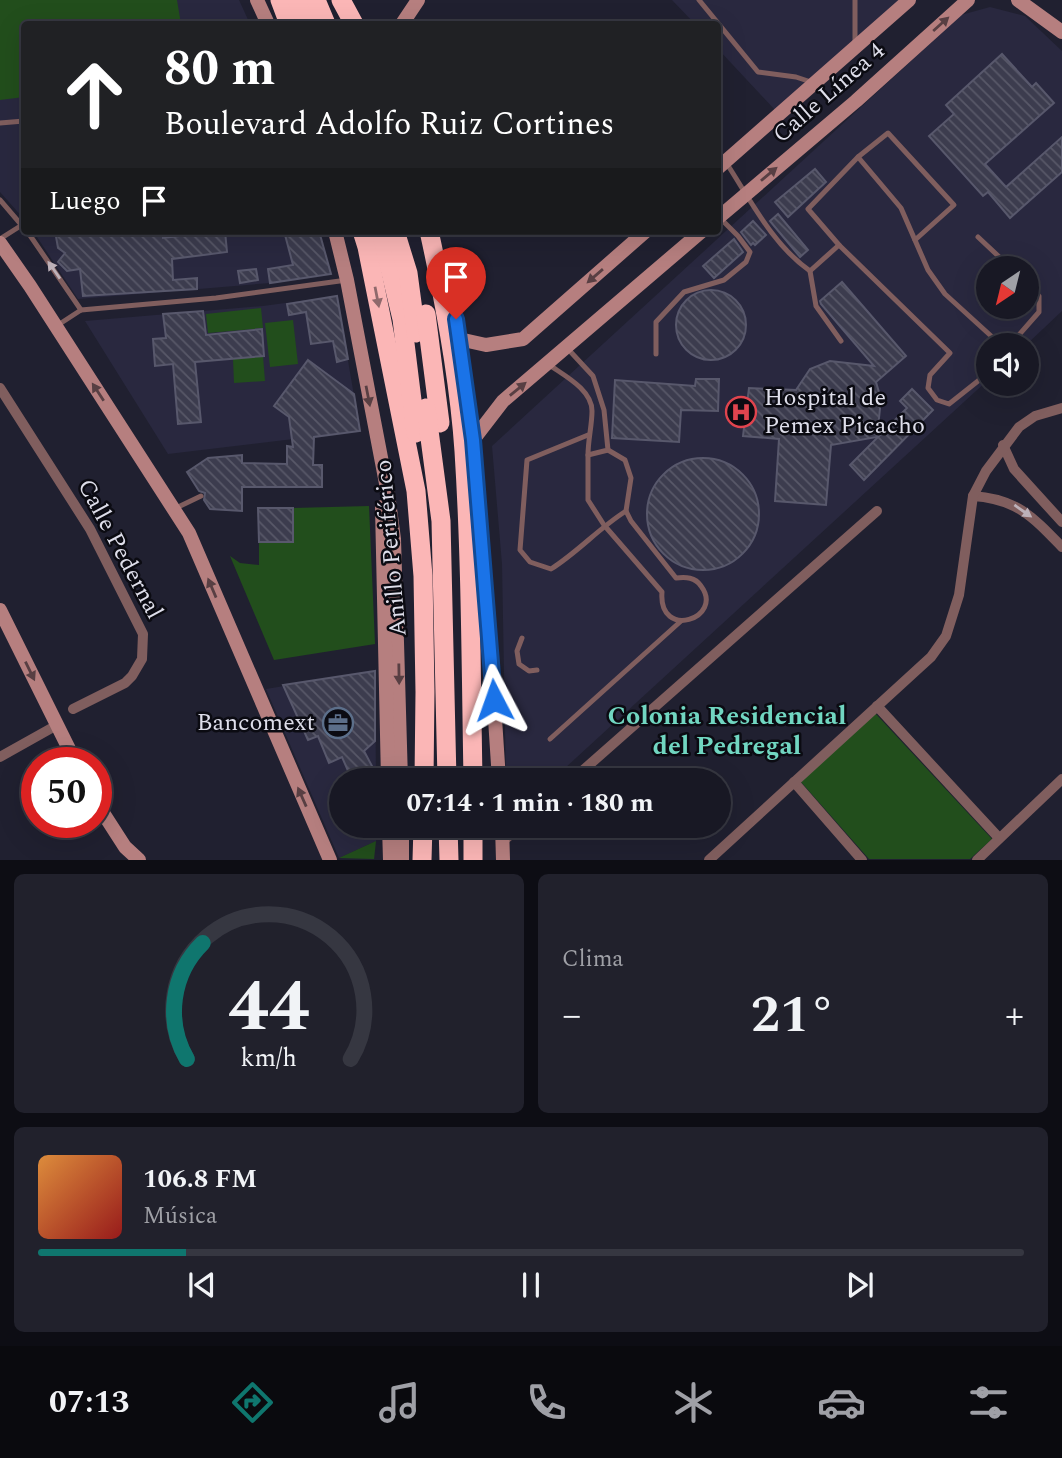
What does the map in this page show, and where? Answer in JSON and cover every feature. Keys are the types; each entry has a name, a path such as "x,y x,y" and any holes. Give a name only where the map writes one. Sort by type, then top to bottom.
{"highway":[{"path":"280,0 288,21"},
{"path":"297,0 306,21"},
{"path":"316,0 325,21"},
{"path":"330,0 339,21"},
{"path":"341,0 352,21"},
{"name":"Anillo Periférico","path":"363,235 415,491 423,576 424,768"},
{"path":"382,235 402,319 429,536 436,768"},
{"path":"397,235 408,273 441,521 447,768"},
{"path":"411,235 422,282 454,541 458,768"},
{"path":"430,235 453,358 464,450 471,624 473,768"},
{"path":"422,859 423,838"},
{"path":"436,838 436,859"},
{"path":"448,838 449,859"},
{"path":"459,838 460,859"},
{"path":"473,838 473,859"}],"street":[{"path":"257,0 267,21"},
{"path":"350,0 361,21"},
{"path":"404,21 418,0"},
{"name":"Calle Línea 4","path":"721,165 909,0"},
{"name":"Calle Línea 4","path":"721,214 856,101 968,0"},
{"path":"1017,0 1062,32"},
{"path":"336,235 388,494 395,550 401,768"},
{"path":"437,235 459,339 473,440 487,592 498,768"},
{"path":"459,339 486,345 523,340 641,235"},
{"path":"473,440 503,401 697,235"},
{"path":"0,241 189,533 330,859"},
{"name":"Calle Pedernal","path":"0,388 90,529 143,634 142,659 132,676 125,683 73,709"},
{"path":"709,859 931,657 946,636 959,595 973,496 986,471 1019,427 1035,416 1062,408"},
{"path":"376,436 382,513 388,768"},
{"path":"1003,445 1014,469 1062,522"},
{"path":"973,496 1000,499 1024,510 1062,547"},
{"path":"586,768 877,511"},
{"path":"479,523 481,768"},
{"path":"0,610 68,747"},
{"path":"877,706 999,838"},
{"path":"0,757 57,725"},
{"path":"977,859 1062,779"},
{"path":"794,782 862,859"},
{"path":"112,826 138,859"},
{"path":"389,838 390,859"},
{"path":"401,838 402,859"},
{"path":"482,838 483,859"},
{"path":"503,838 503,859"}],"lane":[{"path":"699,0 716,21"},
{"path":"855,0 855,47"},
{"path":"721,27 758,72 796,77 814,83"},
{"path":"0,123 21,121"},
{"path":"915,240 954,205 888,133 858,157 808,209 839,245 950,353 930,375 928,388 937,400 949,404 976,383"},
{"path":"858,157 901,208 928,270 945,294 988,333"},
{"path":"721,165 746,193 764,222 795,261 810,271 816,306 841,341"},
{"path":"0,200 21,224"},
{"path":"656,354 656,322 684,292 724,280 746,262 750,252 721,220"},
{"path":"0,241 21,230"},
{"path":"30,235 81,310"},
{"path":"978,237 998,256"},
{"path":"810,271 839,245"},
{"path":"56,326 81,310 216,298 347,280"},
{"path":"1021,333 1033,319"},
{"path":"567,347 593,376 604,410 608,450"},
{"path":"548,364 581,388 591,401 588,435 588,455 588,500 604,525 662,592 665,611 672,618 681,621 691,620 699,615 705,606 706,596 702,587 695,580 676,578 626,511 631,478 625,460 608,450 588,455"},
{"path":"592,411 604,410"},
{"path":"588,435 527,460 520,550 530,562 551,569 568,559 604,525 626,511"},
{"path":"174,510 201,496"},
{"path":"550,739 681,621"},
{"path":"522,638 517,651 519,664 529,671 537,670"}],"shaded area":[{"path":"0,0 239,0 249,21 21,21 21,216 0,192"},
{"path":"672,0 901,0 775,110 721,52 721,21 692,21"},
{"name":"Hospital de Pemex Picacho","path":"990,7 1025,16 1062,51 1062,311 1039,333 976,333 976,391 565,768 506,768 502,564 492,446 961,15"},
{"path":"36,235 320,235 331,274 270,283 78,299"},
{"path":"337,296 360,431 168,454 85,321 263,306"},
{"name":"Bancomext","path":"375,671 376,768 329,768 329,835 266,689"},
{"name":"Bancomext","path":"330,838 376,838 376,841 339,858"}],"green space":[{"path":"0,0 177,0 180,21 21,21 21,97 0,100"},
{"path":"261,308 263,328 208,333 206,314"},
{"path":"293,320 298,364 270,367 265,323"},
{"path":"263,356 265,381 234,383 233,359"},
{"path":"369,506 375,644 274,660 230,556 240,563 259,565 259,542 293,542 293,508"},
{"path":"875,713 992,839 970,859 869,859 801,782"},
{"path":"376,841 374,859 339,858"}],"building":[{"path":"1002,54 1032,87 1036,83 1054,103 985,164 1006,187 1062,137 1062,172 1010,218 988,192 983,196 929,136 954,114 946,105"},
{"path":"815,169 826,182 788,217 775,202"},
{"path":"778,214 808,250 800,257 770,221"},
{"path":"753,221 766,235 755,245 751,245 741,232"},
{"path":"56,235 163,235 163,238 225,235 227,252 172,259 173,280 197,278 197,289 83,296 80,269 67,271 58,262 65,253 58,248"},
{"path":"285,235 320,235 331,274 270,283 268,269 293,265"},
{"path":"734,239 743,252 714,278 703,266"},
{"path":"256,269 258,280 240,283 238,271"},
{"path":"842,282 906,356 876,382 881,399 877,437 831,445 826,505 775,501 779,439 743,436 749,388 796,390 810,369 830,361 874,366 821,304 820,301"},
{"path":"711,290 736,300 746,325 736,350 711,360 686,350 676,325 686,300"},
{"path":"337,296 348,359 337,362 333,341 311,344 306,312 289,315 287,304"},
{"path":"203,311 206,335 262,329 264,356 195,362 201,422 178,424 173,364 155,366 153,339 166,338 163,314"},
{"path":"308,360 354,394 360,431 314,437 313,465 322,465 322,487 242,487 242,511 210,509 204,500 205,493 199,491 187,472 208,458 242,455 242,463 287,464 287,446 293,447 289,417 274,406"},
{"path":"696,379 719,379 718,411 681,410 679,442 612,438 615,380 695,386"},
{"path":"912,389 933,410 864,480 850,465 907,408 900,401"},
{"path":"703,458 725,462 743,474 755,492 759,514 755,536 743,554 725,566 703,570 681,566 663,554 651,536 647,514 651,492 663,474 681,462"},
{"path":"258,508 293,508 293,542 259,542"},
{"name":"Bancomext","path":"375,671 375,741 364,751 373,768 347,768 342,757 329,763 318,736 308,740 283,685"}],"place":[{"name":"Hospital de Pemex Picacho","path":"741,412"},
{"name":"Bancomext","path":"338,723"}],"district":[{"name":"Colonia Residencial del Pedregal","path":"727,731"}],"route":[{"path":"456,319 473,440 494,700"}]}
